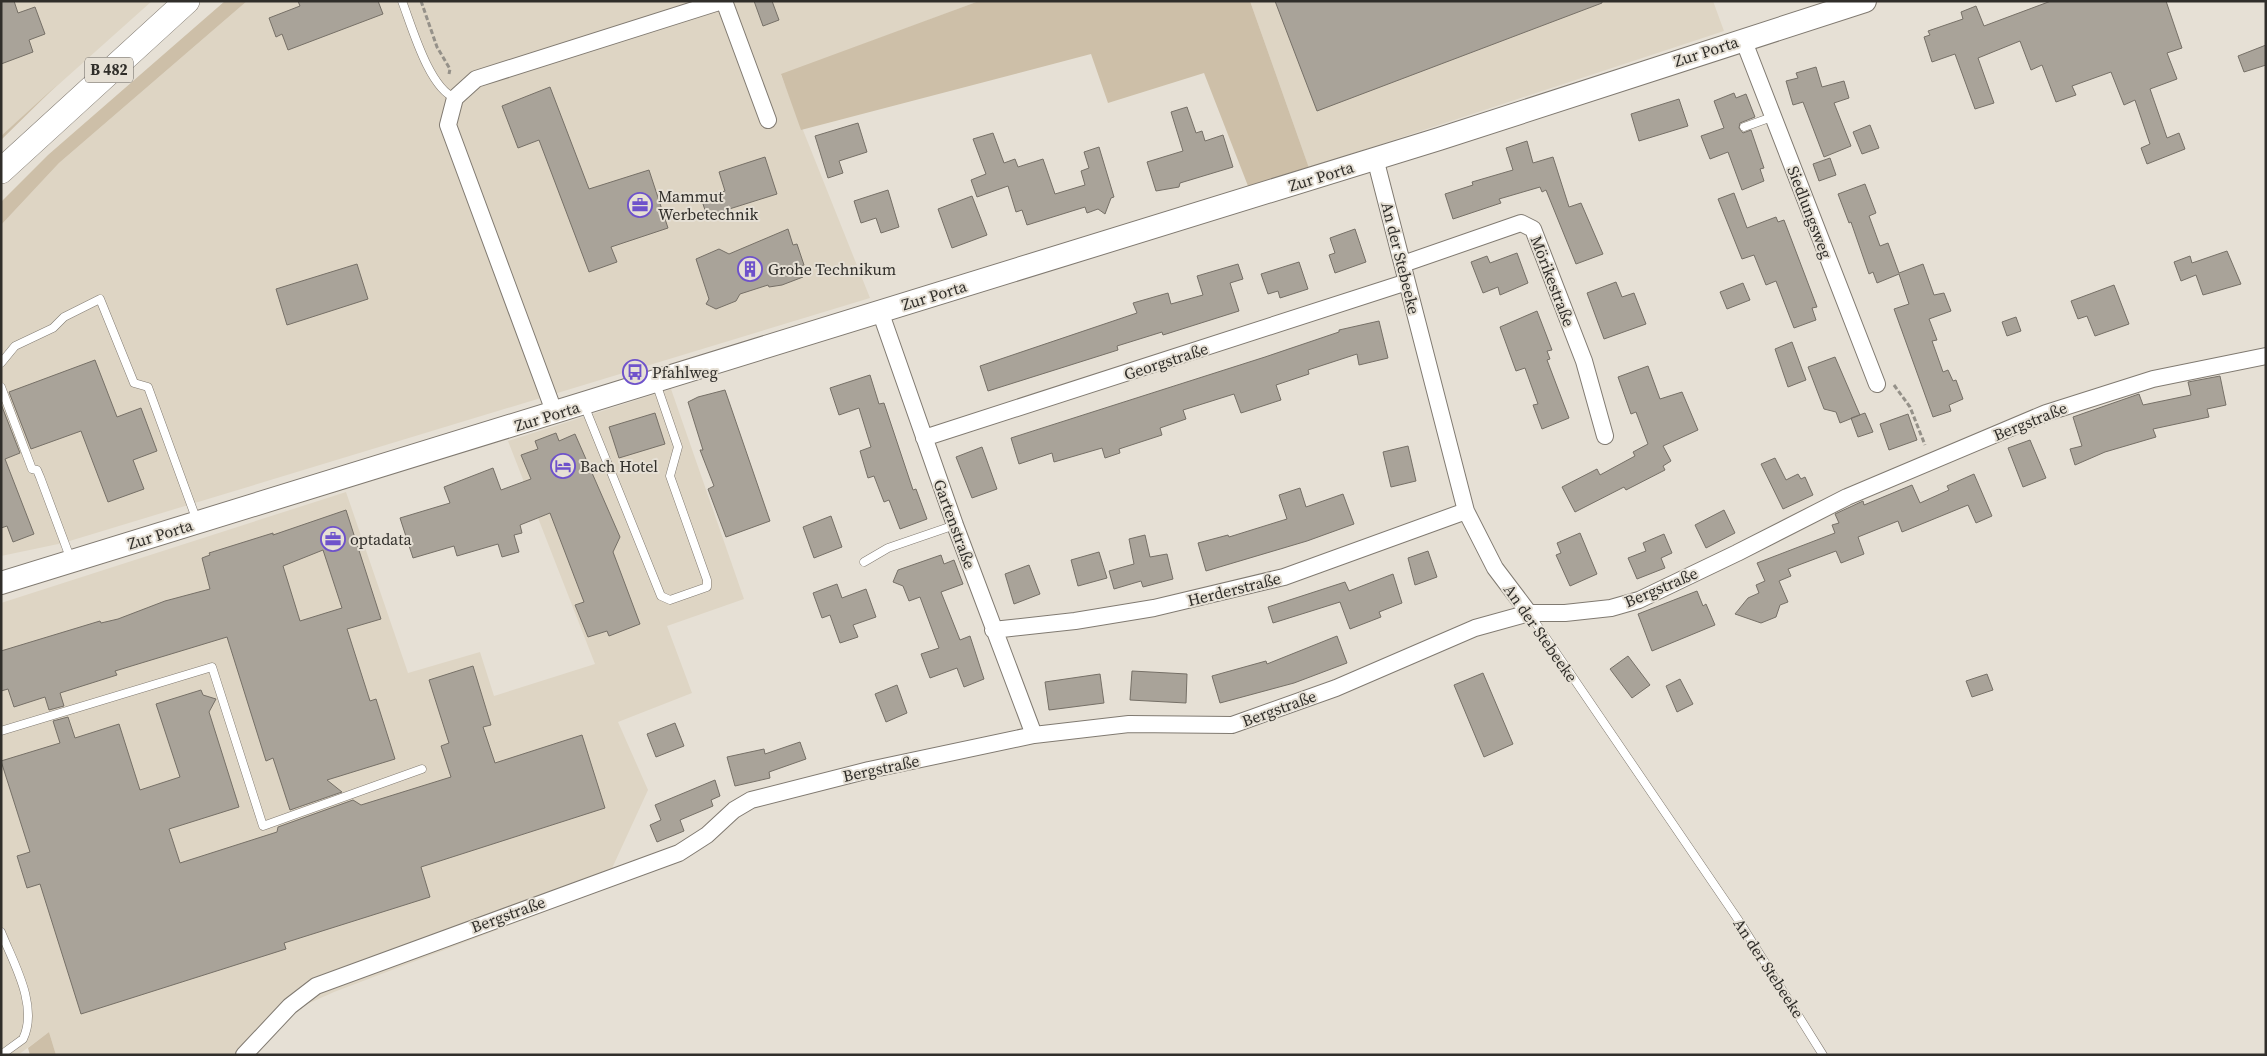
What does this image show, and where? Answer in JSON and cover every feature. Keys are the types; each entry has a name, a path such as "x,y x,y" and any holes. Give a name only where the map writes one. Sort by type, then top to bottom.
{"main road":[{"name":"B 482","path":"1,171 187,1"},
{"name":"Zur Porta","path":"1,584 555,414 1375,158 1864,1"}],"street":[{"path":"555,414 448,125 455,98 476,79 723,1 768,120"},
{"name":"Siedlungsweg","path":"1744,39 1772,117 1877,384"},
{"name":"An der Stebeeke","path":"1375,158 1466,511 1495,568 1529,613"},
{"name":"Mörikestraße","path":"1403,264 1521,223 1533,229 1584,361 1605,436"},
{"name":"Georgstraße","path":"924,438 1407,282"},
{"name":"Gartenstraße","path":"880,311 955,526 1034,735"},
{"name":"Bergstraße","path":"244,1055 290,1006 316,986 679,853 707,835 734,810 751,800 869,770 1034,735 1129,724 1232,724 1336,688 1475,628 1529,613 1565,613 1611,608 1639,600 1737,553 1847,496 2064,407 2153,379 2266,356"},
{"name":"Herderstraße","path":"993,630 1075,621 1154,608 1284,577 1466,511"}],"lane":[{"path":"402,1 426,62 446,95 455,98"},
{"path":"1744,127 1772,117"},
{"path":"1,364 15,346 53,328 64,317 100,299 134,383 148,387 198,523"},
{"path":"584,405 661,596 670,600 707,587 707,580 670,476 678,447 656,382"},
{"path":"1,387 32,469 37,470 40,477 72,562"},
{"path":"864,562 888,548 955,526"},
{"name":"An der Stebeeke","path":"1529,613 1739,921 1823,1055"},
{"path":"1,731 212,667 262,826 422,769"},
{"path":"1,932 26,998 28,1014 23,1039 1,1054"}],"path":[{"path":"421,1 432,30"},
{"path":"1877,384 1893,383 1910,408 1932,462"}],"shaded area":[{"path":"1,1 152,1 1,136"},
{"path":"225,1 247,1 59,163 1,225 1,202 48,155"},
{"path":"247,1 979,1 781,75 870,298 63,543 1,556 1,225 59,163"},
{"path":"979,1 1250,1 1309,168 1248,186 1204,73 1108,103 1091,54 801,130 781,74"},
{"path":"1250,1 1713,1 1724,31 1309,168"},
{"path":"57,85 1,140 1,136"},
{"path":"671,389 744,599 667,626 692,693 618,722 648,790 602,890 334,992 296,1009 253,1055 56,1055 49,1032 18,1055 1,1055 1,603 346,492 408,673 480,652 494,696 595,664 508,441"},
{"path":"49,1032 56,1055 30,1055 28,1048"}],"building":[{"path":"1,1 14,1 18,13 35,7 45,34 29,40 33,52 1,64"},
{"path":"298,1 378,1 383,14 288,50 282,34 276,37 269,18 300,6"},
{"path":"754,1 772,1 779,20 763,26"},
{"path":"1275,1 1602,1 1602,3 1317,111"},
{"path":"2051,1 2166,1 2182,48 2167,53 2177,79 2150,89 2167,138 2179,133 2185,149 2147,164 2141,148 2150,144 2135,100 2124,105 2111,72 2072,86 2076,95 2056,102 2042,65 2031,70 2020,41 1978,58 1994,103 1975,109 1955,54 1932,62 1924,37 1930,35 1928,31 1963,19 1961,12 1976,6 1984,26"},
{"path":"2266,45 2266,65 2244,72 2238,56"},
{"path":"1816,67 1822,87 1844,81 1849,98 1834,103 1851,146 1824,157 1803,102 1793,105 1786,81 1798,78 1796,73"},
{"path":"550,87 589,189 649,170 668,228 611,247 617,262 589,272 539,140 518,148 502,106"},
{"path":"1734,93 1736,98 1746,94 1755,117 1740,123 1739,128 1743,133 1751,130 1764,168 1760,169 1764,181 1742,190 1728,152 1710,159 1701,136 1724,128 1714,101"},
{"path":"1679,99 1688,126 1639,141 1631,114"},
{"path":"1187,107 1196,133 1202,131 1205,141 1223,135 1233,167 1180,183 1179,187 1156,191 1147,162 1183,151 1171,112"},
{"path":"858,123 867,152 839,161 843,173 828,178 815,136"},
{"path":"1870,125 1879,148 1862,154 1853,132"},
{"path":"993,133 1004,163 1015,159 1018,167 1043,159 1055,194 1085,185 1081,171 1089,168 1084,152 1099,147 1114,197 1111,198 1105,214 1098,209 1087,213 1085,207 1027,225 1022,210 1016,212 1008,186 977,197 971,180 986,174 973,139"},
{"path":"1527,141 1533,163 1553,157 1569,207 1581,203 1603,254 1576,264 1546,190 1542,192 1540,187 1499,199 1501,203 1453,219 1445,194 1473,185 1472,182 1513,170 1506,148"},
{"path":"765,157 777,194 707,216 701,198 725,191 719,172"},
{"path":"1830,158 1836,175 1819,181 1813,164"},
{"path":"1865,184 1876,213 1869,216 1880,246 1888,243 1899,273 1923,264 1934,295 1944,293 1951,311 1929,319 1937,340 1932,341 1943,372 1948,370 1953,381 1956,380 1963,399 1949,405 1951,411 1933,417 1894,309 1909,304 1899,274 1877,283 1873,272 1869,274 1851,222 1849,223 1838,194"},
{"path":"888,190 899,227 881,233 876,218 861,223 854,201"},
{"path":"1734,193 1747,228 1776,217 1778,222 1784,220 1817,307 1812,308 1816,320 1794,328 1776,281 1766,285 1754,255 1742,259 1718,199"},
{"path":"972,196 987,235 952,248 938,209"},
{"name":"Grohe Technikum","path":"788,229 793,245 797,244 804,265 800,266 803,277 782,285 769,287 768,285 740,294 736,301 716,309 706,304 709,299 696,259 719,249 729,254"},
{"path":"1355,229 1366,262 1335,273 1329,255 1335,253 1330,238"},
{"path":"2227,251 2241,284 2203,295 2196,275 2181,281 2174,262 2190,256 2192,263"},
{"path":"1517,253 1528,283 1500,295 1498,287 1483,293 1471,262 1487,256 1490,263"},
{"path":"1299,262 1308,289 1280,298 1278,291 1268,294 1261,274"},
{"path":"357,264 368,299 287,325 276,289"},
{"path":"1238,264 1243,279 1230,283 1239,311 1163,335 1162,332 1117,346 1118,350 988,391 980,366 1137,313 1133,303 1168,293 1171,304 1203,295 1197,276"},
{"path":"1616,282 1622,297 1634,293 1646,324 1604,339 1587,293"},
{"path":"1743,283 1750,300 1727,309 1720,292"},
{"path":"2114,285 2129,324 2095,336 2087,316 2078,319 2071,301"},
{"path":"1537,311 1552,350 1547,351 1550,359 1547,360 1569,418 1542,429 1533,405 1538,404 1525,368 1516,371 1500,327"},
{"path":"2016,317 2021,331 2007,336 2002,322"},
{"path":"1379,321 1388,358 1359,365 1357,354 1308,370 1309,374 1276,385 1281,400 1241,413 1234,394 1183,410 1186,419 1160,428 1162,435 1119,449 1120,453 1105,458 1102,448 1054,462 1052,453 1019,464 1011,438 1265,357 1339,332 1339,330"},
{"path":"1792,342 1806,380 1788,387 1775,349"},
{"path":"1835,357 1860,415 1840,423 1836,412 1824,409 1808,367"},
{"path":"95,360 117,417 141,408 157,451 133,460 144,489 108,502 81,431 31,449 9,392"},
{"path":"1648,366 1660,399 1682,392 1698,430 1663,446 1671,461 1663,466 1665,470 1626,490 1624,487 1575,512 1562,487 1597,469 1600,475 1635,456 1633,452 1648,444 1636,412 1631,414 1618,377"},
{"path":"870,375 879,404 884,403 913,490 916,489 927,519 900,529 889,500 884,502 874,476 868,478 860,451 871,447 859,408 839,415 830,388"},
{"path":"2220,376 2226,405 2207,409 2209,417 2153,429 2156,437 2105,452 2075,465 2070,449 2082,446 2073,417 2139,394 2143,405 2191,395 2188,382"},
{"path":"725,390 770,521 726,537 708,489 714,486 700,450 703,450 688,402 698,397"},
{"path":"1,404 20,453 5,459 34,534 13,542 7,526 1,528"},
{"path":"655,413 665,444 619,458 609,427"},
{"path":"1865,413 1873,432 1858,437 1851,418"},
{"path":"1908,414 1917,440 1889,450 1880,424"},
{"path":"556,433 559,441 575,434 620,537 613,552 640,624 609,636 607,631 588,637 575,605 584,602 550,513 520,525 522,533 514,535 519,552 502,557 498,544 457,556 454,546 413,558 400,518 450,503 444,487 493,468 501,490 531,479 521,455 538,449 535,441"},
{"path":"2030,440 2046,478 2023,487 2008,448"},
{"path":"1408,446 1416,481 1391,487 1383,452"},
{"path":"982,447 997,489 972,498 956,457"},
{"path":"1775,458 1786,480 1798,474 1801,479 1805,477 1813,495 1783,509 1761,464"},
{"path":"1974,474 1992,516 1976,523 1968,505 1902,532 1898,521 1858,537 1864,554 1841,563 1836,551 1788,569 1791,576 1779,581 1788,602 1780,605 1776,617 1761,623 1735,614 1748,598 1759,593 1756,585 1765,581 1757,563 1835,533 1832,525 1839,523 1835,514 1863,501 1864,505 1912,485 1920,503 1949,490 1947,486"},
{"path":"1300,488 1306,507 1343,494 1354,524 1307,541 1206,571 1198,543 1228,535 1229,537 1287,519 1279,495"},
{"path":"346,510 381,619 347,629 370,701 376,699 395,759 327,780 342,792 290,810 273,758 266,761 227,637 115,671 117,675 60,693 64,706 49,710 45,697 14,707 8,689 1,691 1,651 100,621 101,623 118,619 165,601 210,589 202,558 210,555 209,553 273,533 273,535","holes":["323,550 342,608 300,621 283,566"]},
{"path":"1724,510 1735,533 1706,548 1695,525"},
{"path":"831,516 842,547 814,558 803,527"},
{"path":"1580,533 1597,574 1570,586 1556,555 1561,553 1557,543"},
{"path":"1664,534 1672,553 1661,558 1665,568 1637,579 1628,558 1646,551 1643,543"},
{"path":"1145,535 1150,557 1167,554 1173,579 1143,587 1141,581 1114,589 1109,571 1134,564 1129,539"},
{"path":"1428,551 1437,577 1415,585 1408,558"},
{"path":"1099,552 1107,578 1078,586 1071,560"},
{"path":"941,555 944,564 954,560 963,584 941,592 960,640 970,636 984,679 964,687 957,668 930,678 921,654 939,648 920,597 909,601 903,586 893,582 898,570"},
{"path":"1029,565 1040,594 1014,604 1005,574"},
{"path":"1393,574 1402,603 1379,612 1381,617 1350,629 1340,602 1273,623 1268,607 1345,582 1349,591"},
{"path":"837,584 842,598 866,589 876,617 853,625 858,637 840,643 830,615 822,618 813,593"},
{"path":"1697,591 1703,606 1706,604 1715,625 1652,651 1638,614"},
{"path":"1337,636 1347,663 1294,683 1220,703 1212,676 1266,661 1267,664"},
{"path":"1628,656 1650,685 1632,698 1610,669"},
{"path":"473,666 491,725 483,727 495,763 582,735 605,808 421,867 430,897 284,943 286,949 81,1014 40,884 27,888 17,856 30,852 1,761 60,743 53,721 68,717 75,738 119,724 140,790 180,777 156,704 201,690 203,695 216,699 209,712 239,807 169,829 180,863 277,832 278,827 353,800 361,805 451,777 441,746 449,743 429,680"},
{"path":"1132,671 1187,674 1186,703 1130,700"},
{"path":"1483,673 1513,744 1484,757 1454,685"},
{"path":"1100,674 1104,703 1049,710 1045,682"},
{"path":"1987,674 1993,690 1972,697 1966,681"},
{"path":"1680,679 1693,704 1677,712 1666,686"},
{"path":"897,685 907,713 886,722 875,694"},
{"path":"675,723 684,746 656,757 647,734"},
{"path":"800,742 806,759 769,772 770,778 735,786 727,757 764,749 765,754"},
{"path":"715,780 720,796 711,800 713,806 680,820 684,831 657,842 650,825 661,820 655,805"}],"place":[{"name":"Mammut Werbetechnik","path":"640,205"},
{"name":"Grohe Technikum","path":"750,269"},
{"name":"Pfahlweg","path":"635,372"},
{"name":"Bach Hotel","path":"563,466"},
{"name":"optadata","path":"333,539"}]}
